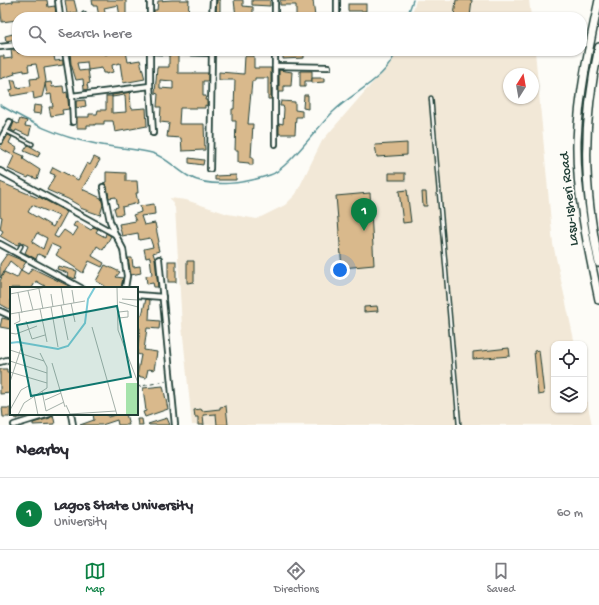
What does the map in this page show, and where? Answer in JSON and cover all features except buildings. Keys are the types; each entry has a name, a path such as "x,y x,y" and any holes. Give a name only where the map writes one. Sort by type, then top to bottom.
{"main road":[{"name":"Lasu-Isheri Road","path":"599,0 580,99 577,142 581,208 599,300"},
{"name":"Lasu-Isheri Road","path":"599,47 596,74 589,99 586,143 589,200 599,263"}],"street":[{"path":"58,0 59,12"},
{"path":"150,0 150,12"},
{"path":"212,12 213,0"},
{"path":"275,0 275,12"},
{"path":"337,0 337,12"},
{"path":"0,47 12,46"},
{"path":"66,56 72,96 73,122"},
{"path":"150,56 153,133"},
{"path":"210,169 212,56"},
{"path":"274,144 275,56"},
{"path":"275,66 328,67"},
{"path":"72,96 150,86"},
{"path":"0,141 10,122"},
{"path":"0,171 115,234"},
{"path":"103,187 106,208 115,234 124,249 127,276 125,287"},
{"path":"0,244 79,287"},
{"path":"159,259 175,425"},
{"path":"138,295 163,297"},
{"path":"0,311 10,316"},
{"path":"0,362 7,360"},
{"path":"14,425 46,415"},
{"path":"71,415 73,425"}],"lane":[{"path":"431,98 459,425"},
{"path":"5,131 32,144"},
{"path":"17,253 21,246"}],"path":[{"path":"138,387 171,380"}],"shaded area":[{"path":"416,0 529,0 530,12 412,12"},
{"path":"395,56 535,56 537,68 503,68 503,104 539,104 539,94 553,244 574,341 551,341 551,413 587,413 587,401 592,425 192,425 182,326 175,208 170,198 186,200 228,214 257,219 285,205 296,194 322,141"}],"waterway":[{"path":"409,12 413,0"},
{"path":"0,105 22,118 67,137 100,145 152,153 166,160 188,176 197,180 218,184 240,182 270,175 285,165 334,111 378,77 392,61 394,56"}],"place":[{"name":"Lagos State University","path":"364,231"}]}
